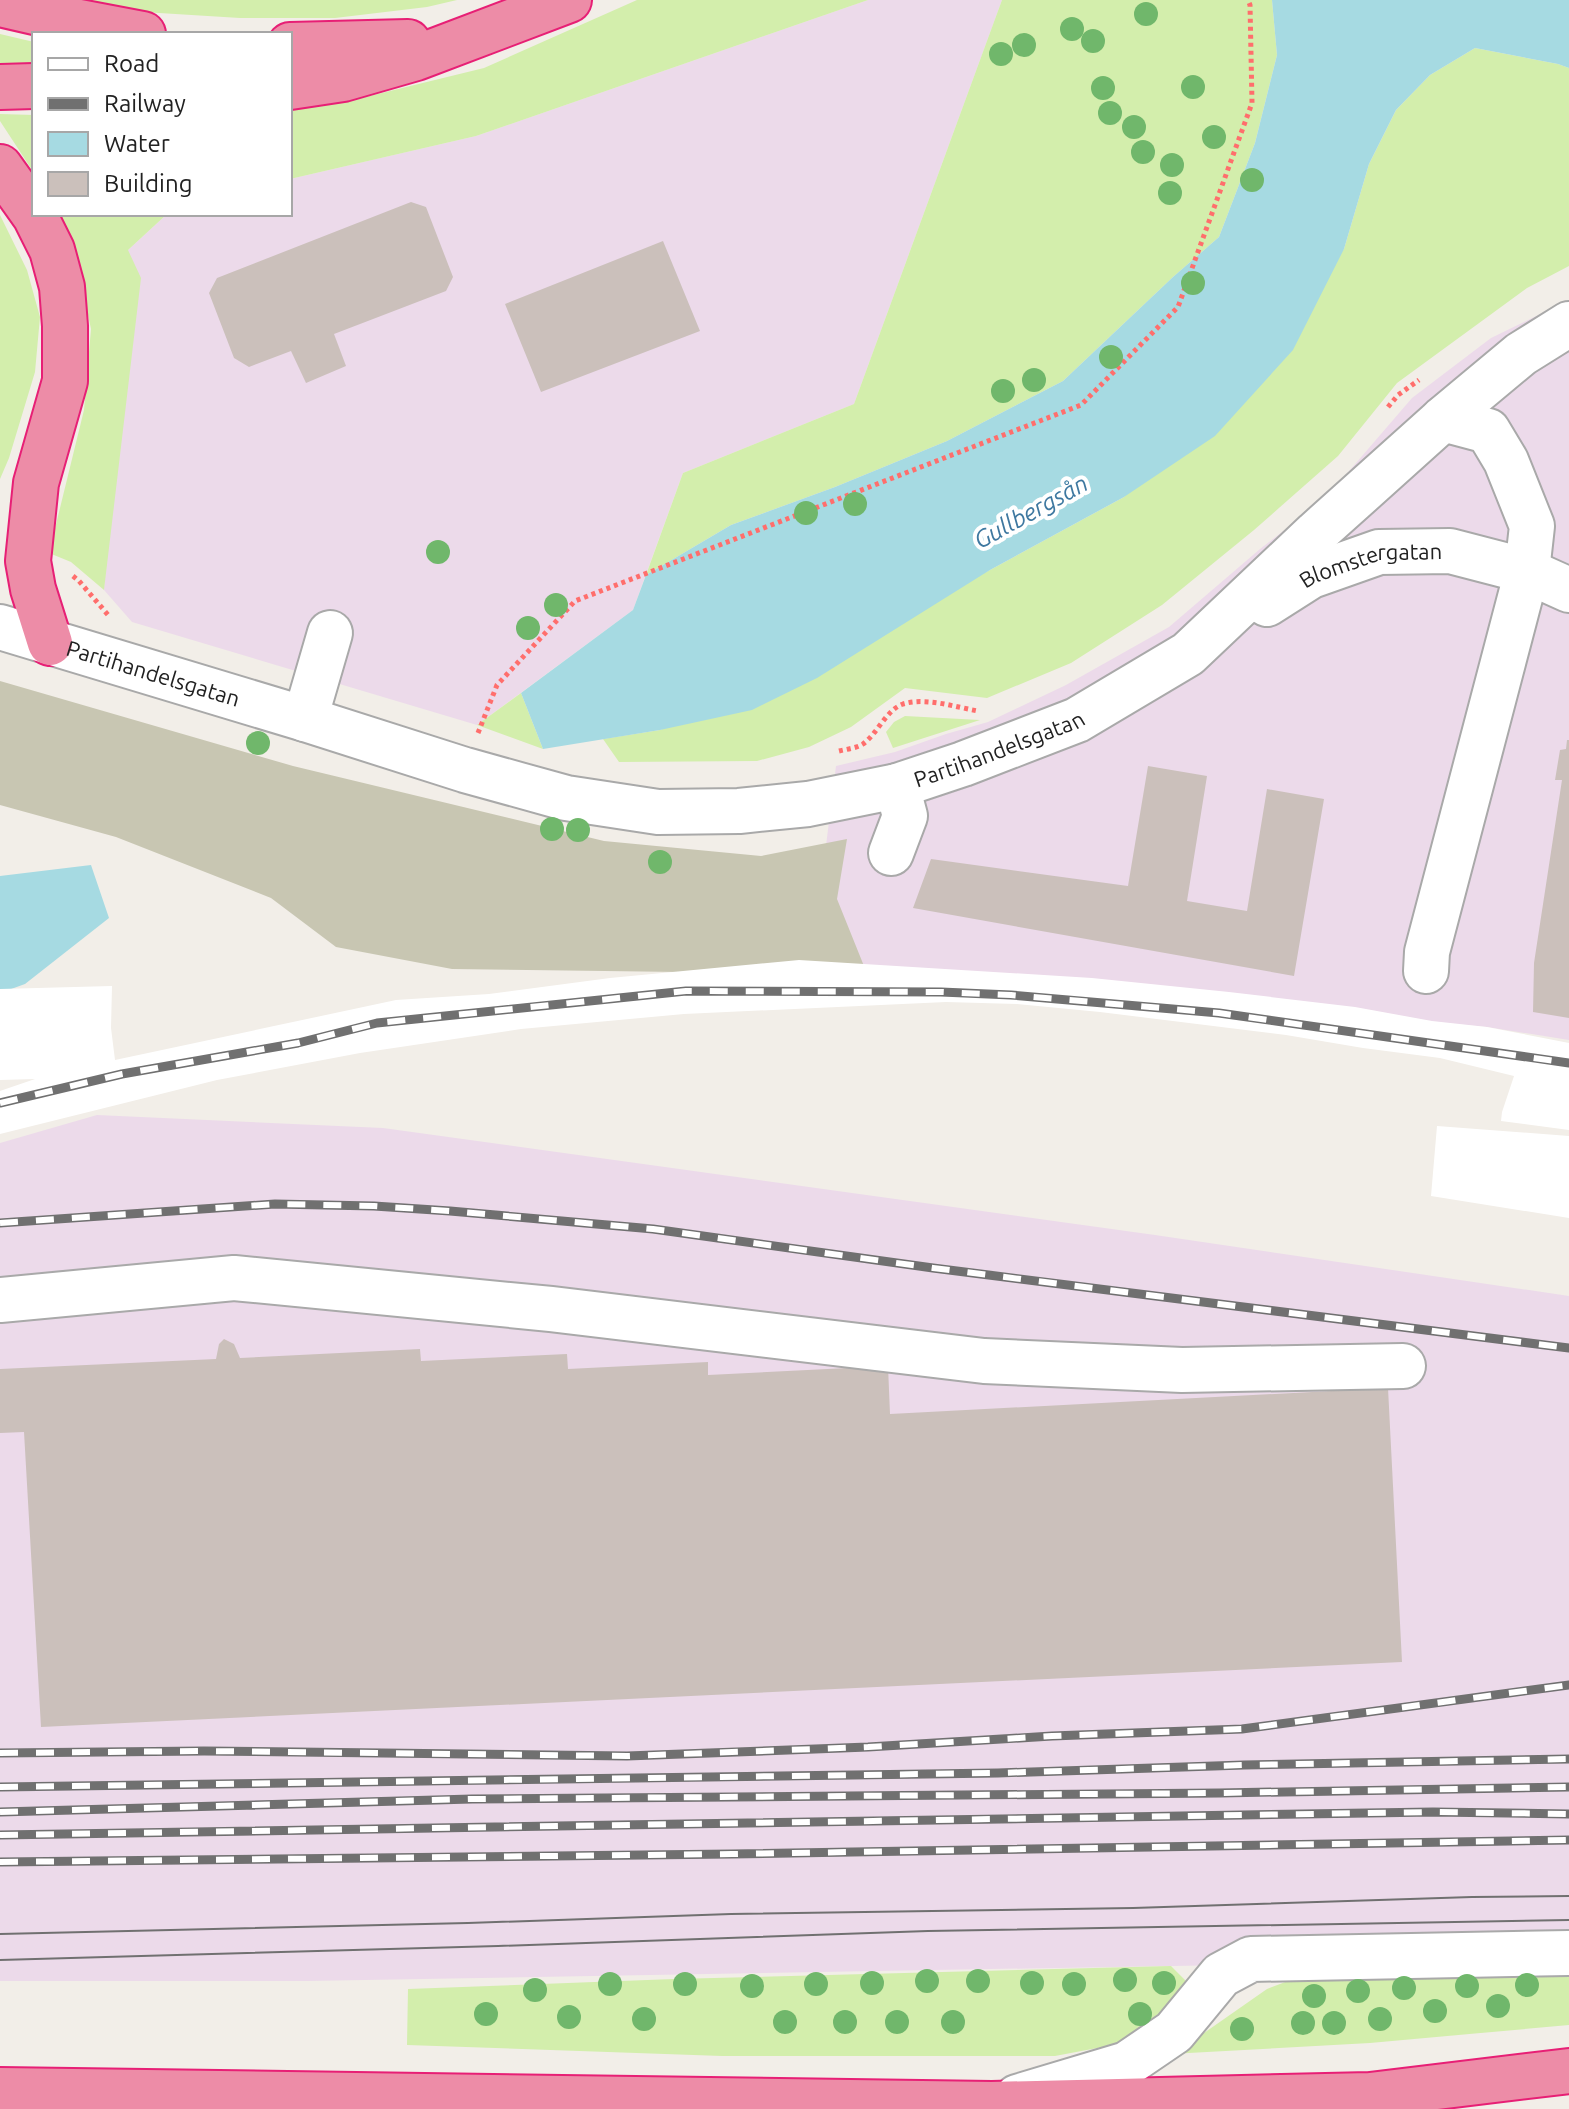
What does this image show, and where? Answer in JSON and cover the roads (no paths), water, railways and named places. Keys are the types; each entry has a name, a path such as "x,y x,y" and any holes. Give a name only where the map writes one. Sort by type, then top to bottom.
{"highway":[{"path":"292,87 343,79 416,58 569,0"},
{"path":"0,4 132,32"},
{"path":"292,45 464,40"},
{"path":"0,87 32,86"},
{"path":"0,167 32,212"},
{"path":"35,216 52,250 62,287 65,381 14,548 33,589 50,643"},
{"path":"0,2090 992,2104 1370,2095 1569,2071"},
{"path":"0,2082 68,2090"}],"street":[{"name":"Partihandelsgatan","path":"0,627 465,770 566,798 658,812 739,811 808,804 897,786 1077,720 1188,654 1443,419 1521,354 1569,324"},
{"path":"1426,962 1527,571 1532,526 1506,461 1488,431 1443,419"},
{"name":"Blomstergatan","path":"1188,654 1311,576 1379,552 1450,551 1527,571 1569,590"},
{"path":"305,719 330,633"},
{"path":"891,853 905,816 897,786"},
{"path":"0,1300 234,1278 551,1309 984,1361 1182,1370 1403,1366"},
{"path":"992,2104 1127,2064 1174,2032 1221,1975 1251,1959 1569,1953"}],"water":[{"name":"Gullbergsån","path":"1272,0 1569,0 1569,68 1475,48 1430,75 1396,110 1369,164 1344,249 1293,350 1215,436 1124,497 990,570 817,678 752,710 660,730 543,749 521,693 633,610 646,575 731,525 947,441 1063,381 1219,237 1255,143 1277,55"},
{"path":"91,865 109,918 25,984 0,993 0,876"}],"tram line":[{"path":"0,1934 1569,1896"},
{"path":"0,1960 928,1931 1569,1920"}],"railway":[{"path":"0,1103 122,1074 298,1043 377,1023 686,991 1011,995 1219,1013 1569,1063"},
{"path":"0,1223 275,1204 450,1211 653,1229 933,1268 1569,1348"},
{"path":"0,1753 204,1751 627,1756 868,1747 1242,1729 1569,1685"},
{"path":"0,1787 998,1773 1569,1759"},
{"path":"0,1812 472,1799 1569,1787"},
{"path":"0,1835 1433,1812 1569,1814"},
{"path":"0,1862 1569,1840"}]}
